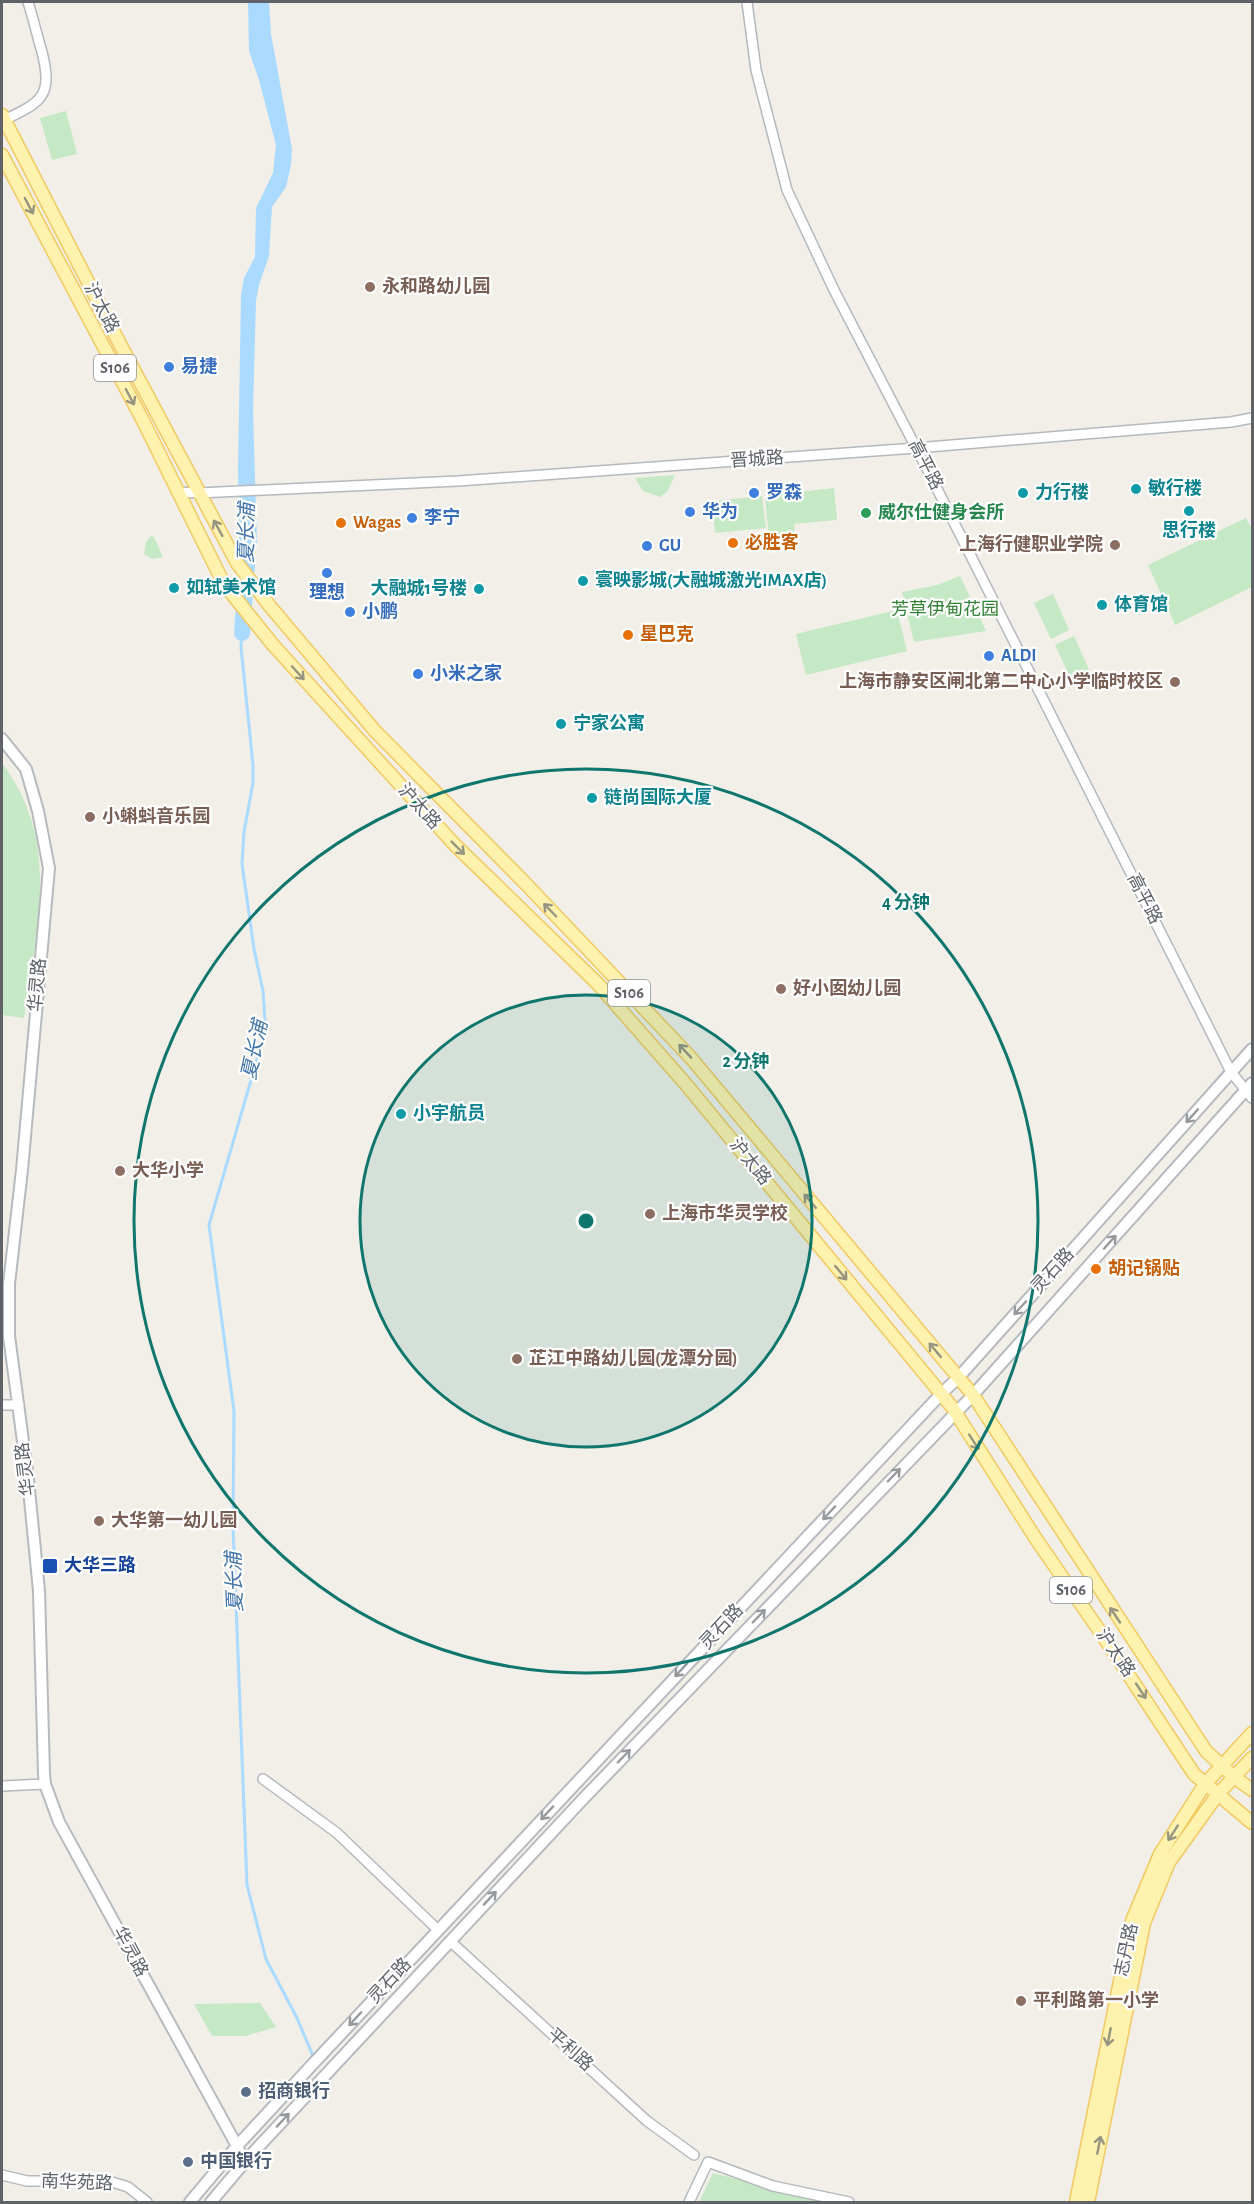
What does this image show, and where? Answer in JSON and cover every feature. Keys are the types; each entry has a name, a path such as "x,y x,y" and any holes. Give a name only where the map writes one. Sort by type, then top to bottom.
{"main road":[{"name":"沪太路","path":"2,119 237,563 269,605 375,731 691,1058 973,1395 1206,1751 1252,1790"},
{"name":"沪太路","path":"2,154 140,415 224,584 259,629 454,844 597,983 684,1082 955,1412 1036,1539 1114,1651 1194,1774 1252,1823"},
{"name":"华灵路","path":"2,739 26,769 38,812 49,868 22,1170 9,1284 9,1336 28,1479 39,1591 45,1784 59,1822 237,2146 244,2163"},
{"name":"灵石路","path":"190,2202 237,2146 438,1930 958,1378 1252,1049"},
{"name":"灵石路","path":"212,2202 244,2163 600,1781 973,1395 1250,1090"},
{"name":"志丹路","path":"1076,2202 1132,1921 1160,1854 1205,1784 1252,1733"},
{"name":"志丹路","path":"1088,2202 1144,1923 1169,1862 1218,1794 1252,1758"}],"street":[{"path":"2,119 35,103 46,88 47,72 28,2"},
{"name":"高平路","path":"747,2 756,70 787,190 834,290 1231,1072 1250,1090"},
{"name":"晋城路","path":"199,493 458,481 916,448 1231,422 1252,418"},
{"path":"178,492 199,493"},
{"path":"2,1405 18,1405"},
{"path":"263,1779 337,1833 438,1930"},
{"path":"2,1786 45,1784"},
{"name":"平利路","path":"450,1941 647,2121 694,2155"},
{"path":"689,2202 708,2162 773,2186 849,2202"},
{"name":"南华苑路","path":"2,2175 27,2181 109,2181 128,2187 147,2202"}],"green space":[{"path":"66,111 77,154 52,160 40,118"},
{"path":"675,475 667,492 660,497 643,491 635,478"},
{"path":"834,488 837,520 794,524 795,537 769,539 765,496"},
{"path":"762,496 766,528 715,533 712,501"},
{"path":"1246,518 1252,529 1252,587 1175,625 1148,565"},
{"path":"151,536 154,537 163,557 152,559 144,554 146,542"},
{"name":"芳草伊甸花园","path":"960,576 986,631 914,642 902,592 937,585"},
{"path":"1053,594 1069,630 1051,639 1034,603"},
{"path":"897,610 907,651 806,675 796,634"},
{"path":"1074,636 1090,672 1072,681 1055,645"},
{"path":"2,763 21,793 32,824 38,855 40,886 38,918 24,1018 2,1015"},
{"path":"260,2003 276,2027 245,2036 212,2036 194,2004"},
{"path":"713,2173 829,2202 699,2202"}],"water":[{"path":"248,2 269,2 271,34 292,149 286,187 272,207 269,256 256,301 253,411 257,544 239,513 241,295 244,278 255,257 256,208 273,173 276,145 249,51"}],"waterway":[{"name":"夏长浦","path":"242,633 247,566 247,505"},
{"name":"夏长浦","path":"242,633 241,647 253,765 253,783 244,832 242,864 254,949 263,991 265,1021 260,1049 209,1225 234,1411 233,1526 247,1885 266,1959 297,2018 313,2056"}],"place":[{"name":"永和路幼儿园","path":"370,287"},
{"name":"易捷","path":"169,367"},
{"name":"敏行楼","path":"1136,489"},
{"name":"罗森","path":"754,493"},
{"name":"力行楼","path":"1023,493"},
{"name":"思行楼","path":"1189,511"},
{"name":"华为","path":"690,512"},
{"name":"威尔仕健身会所","path":"866,513"},
{"name":"李宁","path":"412,518"},
{"name":"Wagas","path":"341,523"},
{"name":"必胜客","path":"733,543"},
{"name":"上海行健职业学院","path":"1115,545"},
{"name":"GU","path":"647,546"},
{"name":"理想","path":"327,573"},
{"name":"寰映影城(大融城激光IMAX店)","path":"583,581"},
{"name":"如轼美术馆","path":"174,588"},
{"name":"大融城1号楼","path":"479,589"},
{"name":"体育馆","path":"1102,605"},
{"name":"小鹏","path":"350,612"},
{"name":"星巴克","path":"628,635"},
{"name":"ALDI","path":"989,656"},
{"name":"小米之家","path":"418,674"},
{"name":"上海市静安区闸北第二中心小学临时校区","path":"1175,682"},
{"name":"宁家公寓","path":"561,724"},
{"name":"链尚国际大厦","path":"592,798"},
{"name":"小蝌蚪音乐园","path":"90,817"},
{"name":"好小囡幼儿园","path":"781,989"},
{"name":"小宇航员","path":"401,1114"},
{"name":"大华小学","path":"120,1171"},
{"name":"上海市华灵学校","path":"650,1214"},
{"name":"胡记锅贴","path":"1096,1269"},
{"name":"芷江中路幼儿园(龙潭分园)","path":"517,1359"},
{"name":"大华第一幼儿园","path":"99,1521"},
{"name":"大华三路","path":"50,1566"},
{"name":"平利路第一小学","path":"1021,2001"},
{"name":"招商银行","path":"246,2092"},
{"name":"中国银行","path":"188,2162"}]}
